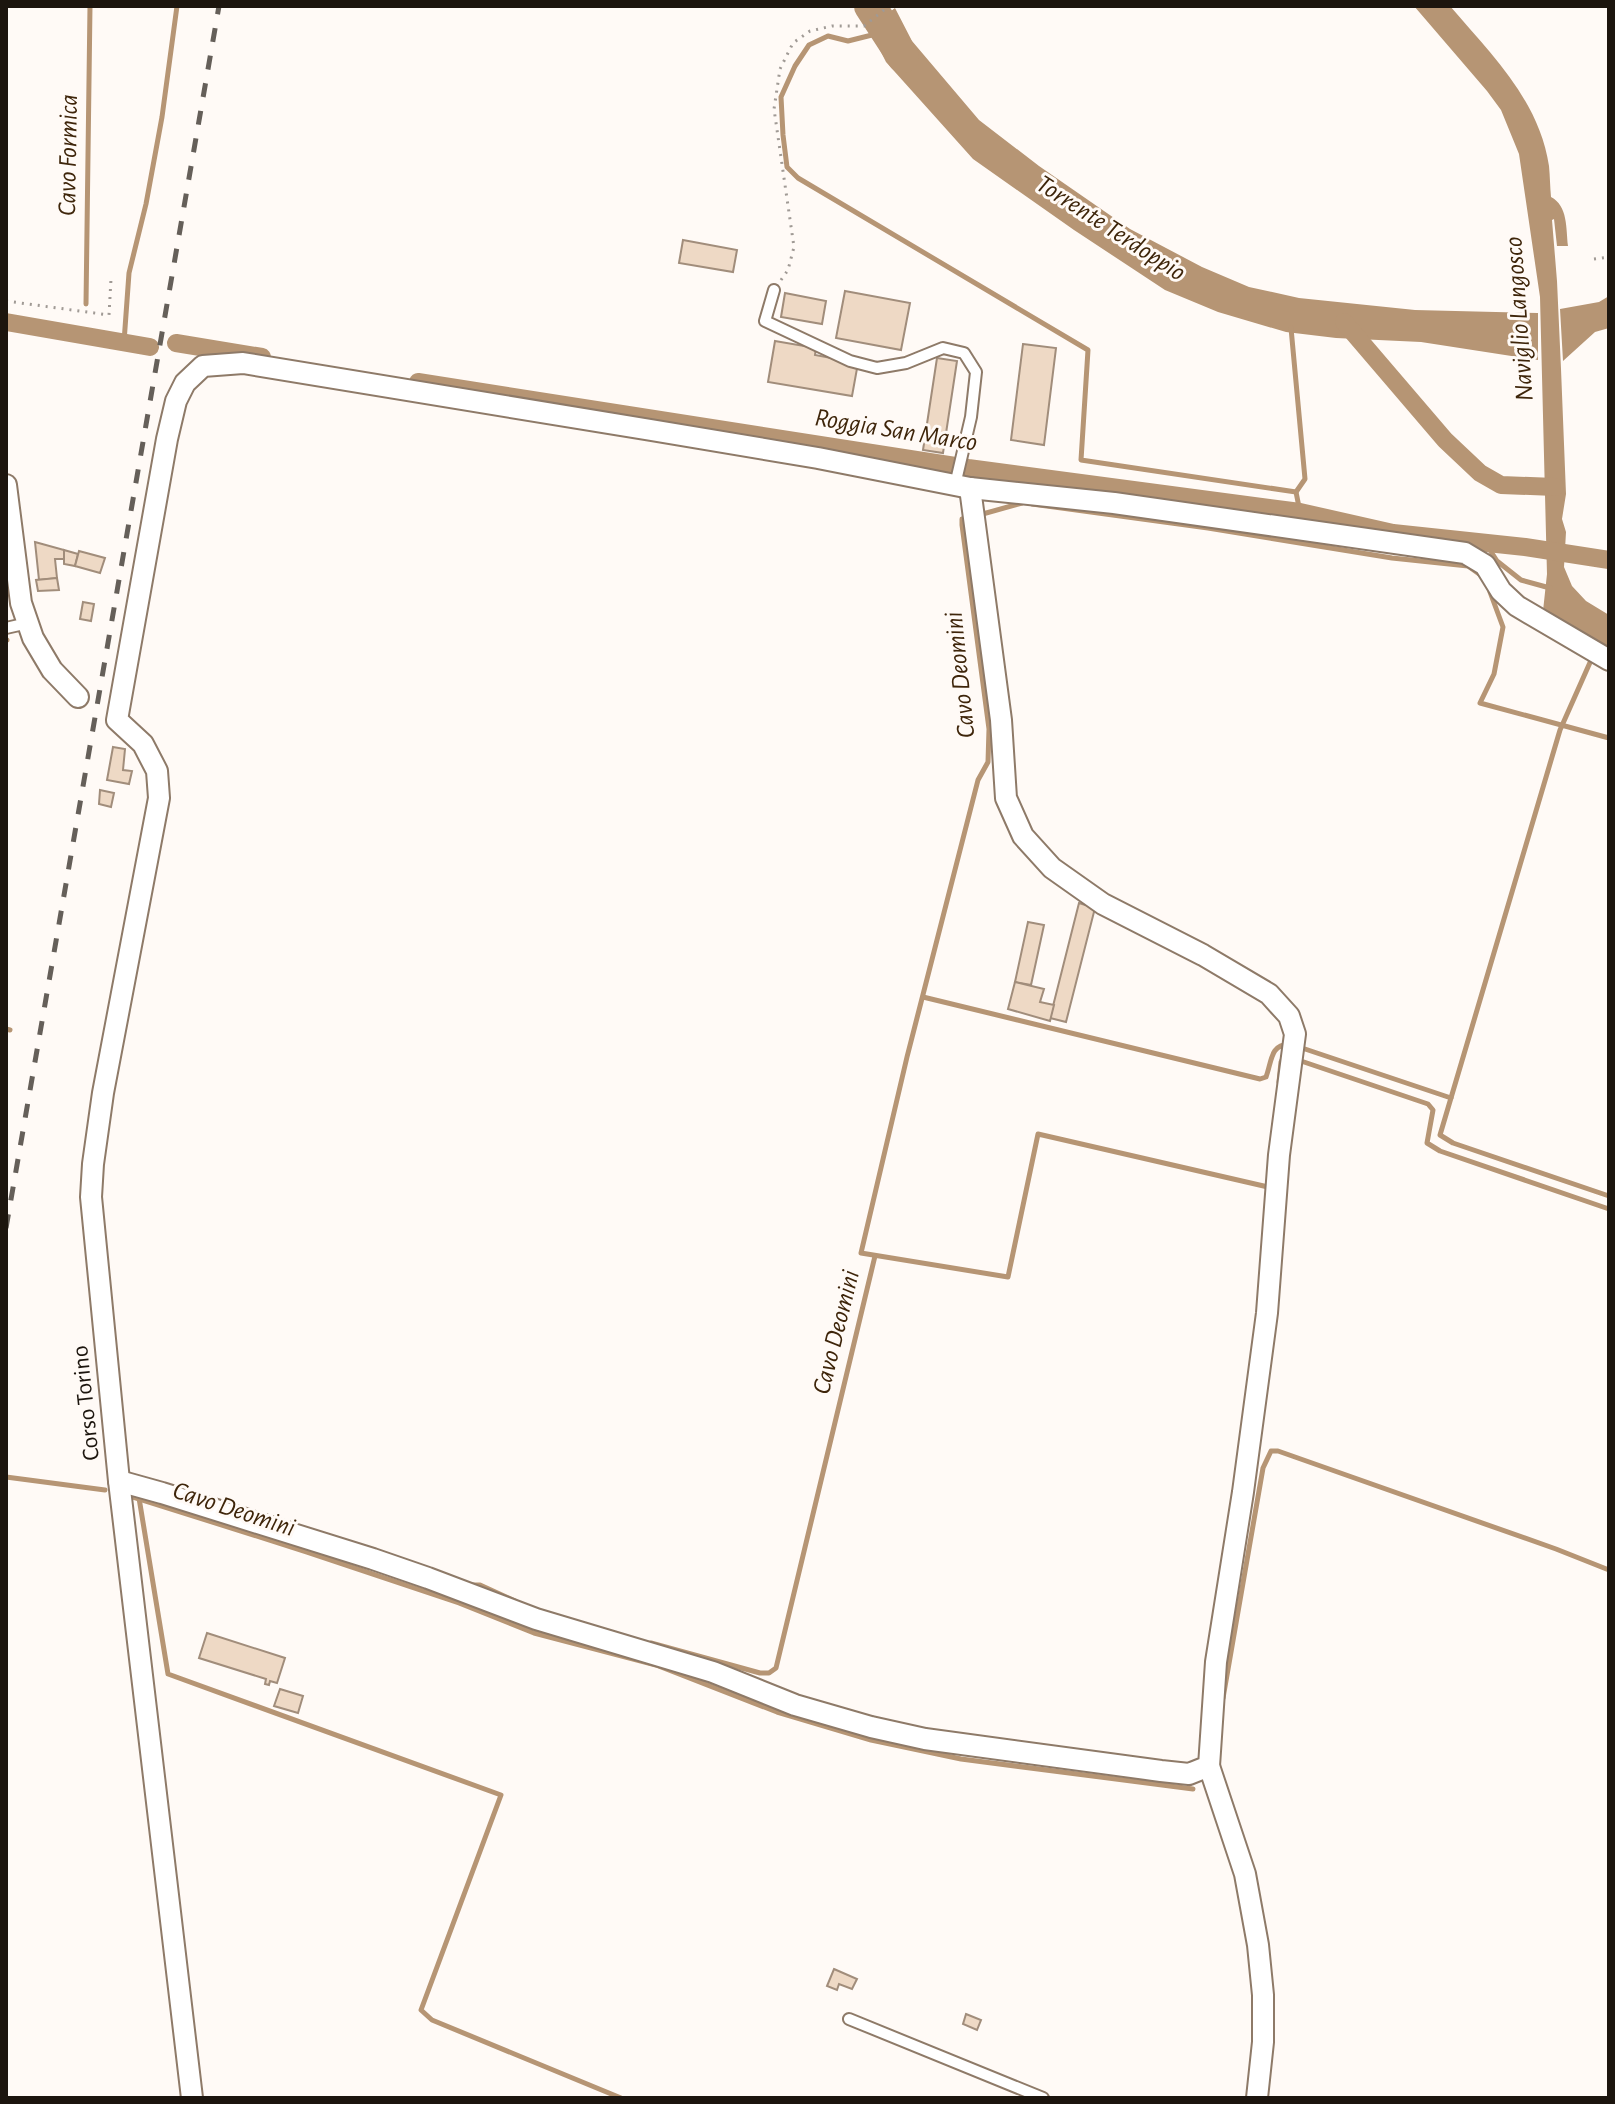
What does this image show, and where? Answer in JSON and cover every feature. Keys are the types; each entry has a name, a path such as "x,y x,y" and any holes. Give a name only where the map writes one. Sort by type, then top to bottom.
{"street":[{"name":"Corso Torino","path":"192,2098 119,1481 91,1197 103,1093 159,798 157,771 143,744 117,720 176,401 185,383 203,366 243,363 961,481"},
{"path":"1257,2098 1263,2042 1263,1995 1258,1945 1245,1874 1209,1766 1216,1662 1265,1328 1279,1155 1295,1034 1289,1016 1269,994 1203,955 1103,904 1052,868 1023,836 1006,798 1001,720 961,481 1465,553 1485,565 1501,591 1517,606 1598,655"},
{"path":"6,485 21,603 33,638 52,670 78,697"},
{"path":"119,1481 373,1559 536,1619 713,1672 795,1705 871,1727 940,1741 1161,1771 1189,1774 1209,1766"}],"lane":[{"path":"774,290 765,321 850,361 877,368 906,363 943,348 964,353 976,372 961,481"},
{"path":"6,628 28,623"},
{"path":"849,2019 1043,2098"}],"path":[{"path":"774,290 788,270 794,247 774,109 780,69 793,43 810,31 832,26 864,26 889,6"},
{"path":"1594,259 1609,257"},
{"path":"6,301 109,315 111,279"}],"water":[{"path":"1414,6 1450,6 1511,79 1544,142 1551,197 1561,206 1568,246 1557,246 1552,220 1566,494 1562,519 1566,532 1564,567 1572,586 1586,601 1609,615 1609,651 1543,611 1547,574 1540,297 1519,154 1501,110"},
{"name":"Naviglio Langosco","path":"895,8 912,41 979,120 1130,229 1202,267 1249,287 1299,298 1415,310 1538,313 1538,360 1421,342 1286,332 1218,312 1165,290 973,159 886,62 869,28"},
{"path":"1609,296 1609,328 1595,332 1563,361 1560,309 1599,302"}],"building":[{"path":"683,240 737,250 733,272 679,263"},
{"path":"845,291 910,303 901,350 836,338"},
{"path":"785,293 826,301 822,324 781,317"},
{"path":"775,341 816,348 815,355 858,363 852,396 768,382"},
{"path":"1023,344 1056,348 1044,445 1011,440"},
{"path":"937,358 957,361 943,453 923,450"},
{"path":"35,542 64,550 64,559 55,559 57,578 39,580"},
{"path":"64,550 78,554 75,566 64,564"},
{"path":"79,551 105,558 100,573 75,566"},
{"path":"57,578 59,590 38,591 36,580"},
{"path":"83,602 94,604 91,621 80,619"},
{"path":"113,747 125,749 123,770 132,771 129,784 107,780"},
{"path":"100,790 114,793 111,807 99,804"},
{"path":"1079,903 1095,908 1066,1022 1050,1018"},
{"path":"1028,922 1044,925 1031,985 1015,982"},
{"path":"1015,982 1044,989 1040,1002 1054,1005 1050,1021 1008,1009"},
{"path":"207,1633 285,1658 277,1683 270,1681 269,1685 265,1684 266,1679 199,1658"},
{"path":"280,1689 303,1696 298,1713 274,1706"},
{"path":"834,1969 857,1979 852,1989 839,1984 837,1990 827,1986"},
{"path":"966,2014 981,2020 977,2030 963,2024"}],"waterway":[{"name":"Cavo Formica","path":"86,304 90,6"},
{"path":"124,342 129,273 162,117 177,6"},
{"name":"Torrente Terdoppio","path":"870,6 903,57"},
{"path":"876,34 848,41 828,36 809,45 781,97 787,167 798,178 1088,350 1081,460 1296,492 1300,512"},
{"name":"Roggia San Marco","path":"6,322 150,347"},
{"path":"1344,322 1445,440 1480,473 1501,485 1555,487"},
{"path":"1291,328 1305,479 1296,492"},
{"name":"Roggia San Marco","path":"176,343 262,357"},
{"name":"Roggia San Marco","path":"418,382 968,468 1300,512 1393,533 1525,547 1609,560"},
{"name":"Cavo Deomini","path":"979,515 1022,503"},
{"name":"Cavo Deomini","path":"1032,504 1392,558 1468,566 1482,576"},
{"name":"Cavo Deomini","path":"967,518 962,519 962,525 989,729 988,762 978,780 907,1057 861,1253 1008,1277 1038,1134 1268,1187 1268,1184"},
{"path":"1486,544 1497,561 1521,580 1550,588"},
{"name":"Cavo Deomini","path":"1490,592 1503,627 1494,674 1480,703 1609,738"},
{"path":"1592,658 1560,730 1440,1135 1453,1143 1609,1196"},
{"path":"923,997 1260,1079 1266,1077 1278,1047 1289,1044"},
{"path":"6,1029 10,1030"},
{"path":"1302,1048 1451,1098"},
{"path":"1279,1082 1283,1058"},
{"path":"1301,1061 1428,1104 1433,1110 1427,1143 1440,1151 1609,1209"},
{"name":"Cavo Deomini","path":"651,1643 760,1673 769,1673 776,1668 875,1256"},
{"path":"1223,1698 1263,1468 1271,1451 1609,1570"},
{"name":"Cavo Deomini","path":"6,1477 105,1490"},
{"path":"133,1497 459,1603 534,1633 656,1665 777,1712 871,1740 961,1759 1193,1789"},
{"path":"139,1498 168,1674 501,1795 421,2010 432,2020 621,2098"},
{"name":"Cavo Deomini","path":"469,1585 480,1585 515,1601"}],"railway":[{"path":"6,1228 219,6"}]}
